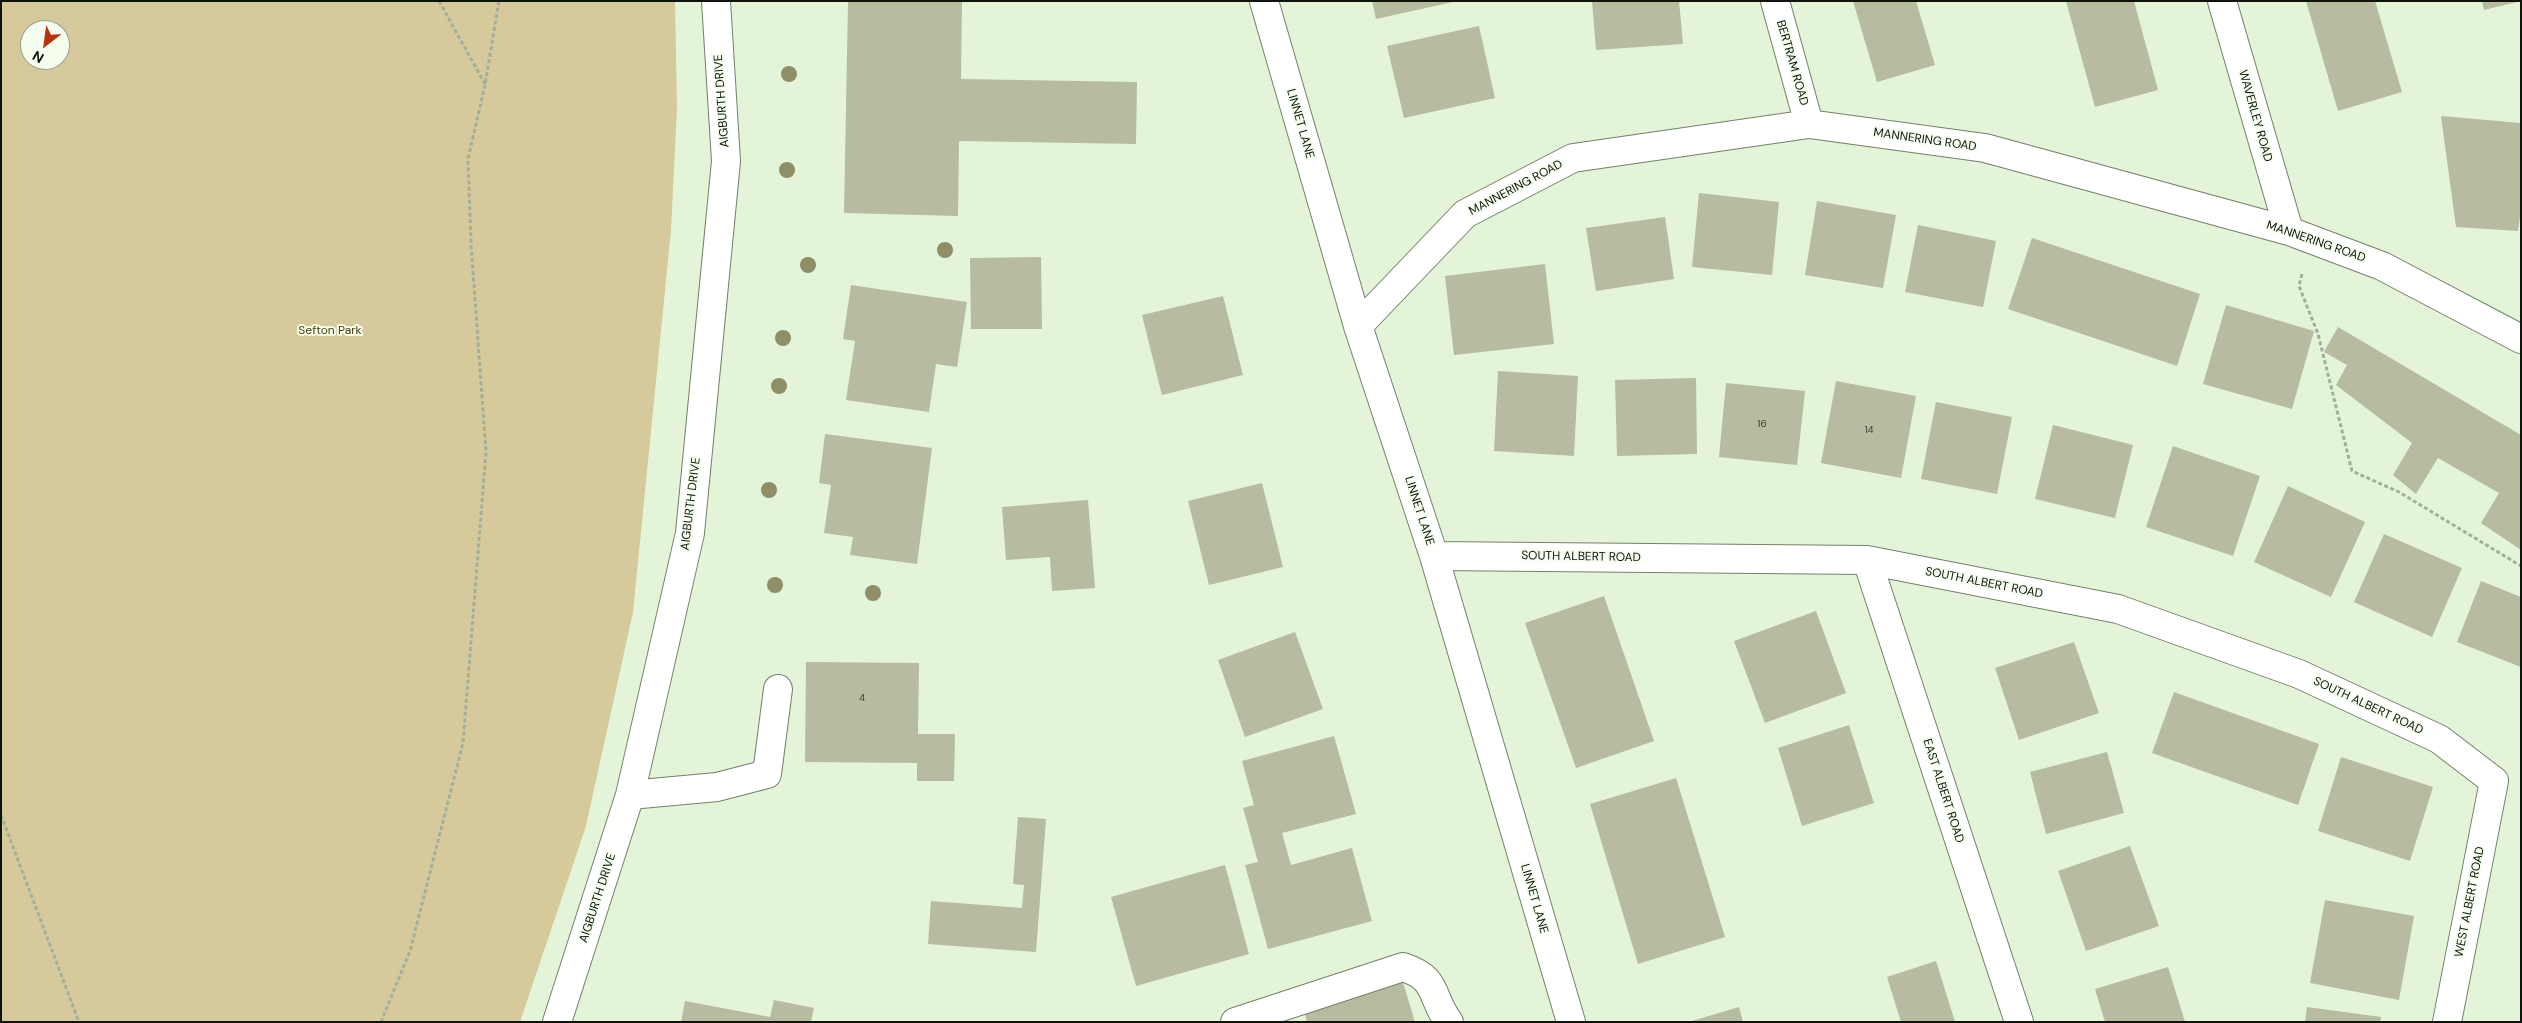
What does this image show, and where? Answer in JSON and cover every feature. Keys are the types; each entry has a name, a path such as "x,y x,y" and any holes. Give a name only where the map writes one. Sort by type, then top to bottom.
{"street":[{"name":"AIGBURTH DRIVE","path":"558,1022 630,795 690,533 726,161 716,1"},
{"name":"LINNET LANE","path":"1264,1 1358,326 1434,556 1570,1022"},
{"name":"BERTRAM ROAD","path":"1775,1 1809,124"},
{"name":"WAVERLEY ROAD","path":"2222,1 2301,235"},
{"name":"MANNERING ROAD","path":"1358,326 1465,214 1572,158 1809,124 1985,148 2301,235 2382,266 2521,339"},
{"name":"SOUTH ALBERT ROAD","path":"1434,556 1867,560 2118,609 2299,674 2439,739 2494,781"},
{"name":"EAST ALBERT ROAD","path":"1867,560 2019,1022"},
{"path":"630,795 717,787 767,774 778,688"},
{"name":"WEST ALBERT ROAD","path":"2447,1022 2494,781"},
{"path":"1235,1022 1402,967 1418,972 1430,983 1442,1012 1449,1022"}],"path":[{"path":"439,1 485,85"},
{"path":"381,1022 410,951 463,743 486,452 471,244 468,159 485,85 499,1"},
{"path":"2301,235 2298,286 2318,334 2352,471 2400,492 2521,566"},
{"path":"1,814 79,1022"}],"green space":[{"name":"Sefton Park","path":"1,1 675,1 677,108 671,230 633,612 586,826 520,1022 1,1022"}],"building":[{"path":"848,1 962,1 961,79 1137,82 1136,144 959,141 958,216 844,213"},
{"path":"1372,1 1453,1 1453,2 1376,19"},
{"path":"1592,1 1679,1 1683,44 1596,50"},
{"path":"1853,1 1916,1 1935,65 1877,82"},
{"path":"2066,1 2134,1 2158,90 2095,107"},
{"path":"2306,1 2375,1 2402,92 2338,111"},
{"path":"2482,1 2517,1 2517,2 2484,10"},
{"path":"1479,26 1495,98 1404,118 1387,46"},
{"path":"2441,116 2521,123 2521,209 2518,231 2456,227"},
{"path":"1699,193 1779,202 1772,275 1692,267"},
{"path":"1817,201 1896,215 1883,288 1805,275"},
{"path":"1665,217 1674,279 1596,291 1586,228"},
{"path":"1918,225 1996,241 1983,307 1905,292"},
{"path":"2032,238 2200,294 2177,366 2008,309"},
{"path":"1041,257 1042,329 971,329 970,258"},
{"path":"1545,264 1554,344 1454,355 1445,276"},
{"path":"851,285 967,302 957,367 936,364 929,412 846,400 855,341 843,339"},
{"path":"1223,296 1243,375 1162,395 1142,315"},
{"path":"2226,305 2314,331 2292,409 2203,384"},
{"path":"2338,327 2521,435 2521,550 2481,523 2499,493 2438,458 2416,494 2393,475 2412,443 2336,385 2347,365 2324,352"},
{"path":"1498,371 1578,376 1574,456 1494,451"},
{"path":"1696,378 1697,454 1617,456 1615,380"},
{"path":"1836,381 1916,396 1901,478 1821,463"},
{"path":"1726,383 1805,391 1797,465 1719,457"},
{"path":"1936,402 2012,417 1997,494 1921,479"},
{"path":"2053,425 2133,445 2115,518 2035,499"},
{"path":"825,434 932,448 917,564 850,555 853,537 824,533 831,485 819,483"},
{"path":"2173,446 2260,476 2233,556 2146,527"},
{"path":"1262,483 1283,567 1209,585 1188,501"},
{"path":"2288,486 2365,522 2331,597 2254,562"},
{"path":"1088,500 1095,588 1052,591 1050,557 1006,560 1002,507"},
{"path":"2384,534 2462,568 2432,637 2354,602"},
{"path":"2481,581 2521,597 2521,667 2457,642"},
{"path":"1604,596 1654,741 1576,768 1525,623"},
{"path":"1816,611 1846,693 1765,723 1734,641"},
{"path":"1295,632 1323,709 1245,737 1218,660"},
{"path":"2074,642 2099,713 2019,740 1995,668"},
{"path":"806,662 919,663 918,734 955,734 954,781 917,781 917,763 805,762"},
{"path":"2174,692 2319,744 2298,805 2152,753"},
{"path":"1849,725 1874,803 1802,826 1778,748"},
{"path":"1334,736 1356,814 1282,833 1291,865 1352,848 1372,921 1268,949 1245,865 1258,862 1243,808 1254,805 1242,761"},
{"path":"2107,752 2124,813 2046,834 2030,772"},
{"path":"2341,757 2433,787 2410,861 2318,831"},
{"path":"1676,778 1725,937 1638,964 1590,804"},
{"path":"1018,817 1046,819 1036,952 928,944 931,901 1022,908 1024,885 1013,884"},
{"path":"2130,846 2159,926 2086,951 2058,871"},
{"path":"1225,865 1249,954 1136,986 1111,897"},
{"path":"2325,900 2414,916 2399,1000 2310,983"},
{"path":"1936,961 1955,1022 1901,1022 1887,977"},
{"path":"2168,967 2185,1022 2105,1022 2095,989"},
{"path":"1401,976 1415,1022 1307,1022 1303,1006"},
{"path":"774,1000 814,1008 811,1022 681,1022 685,1001 770,1017"},
{"path":"1739,1007 1743,1022 1692,1022 1692,1021"},
{"path":"2307,1007 2381,1017 2380,1022 2305,1022"}]}
